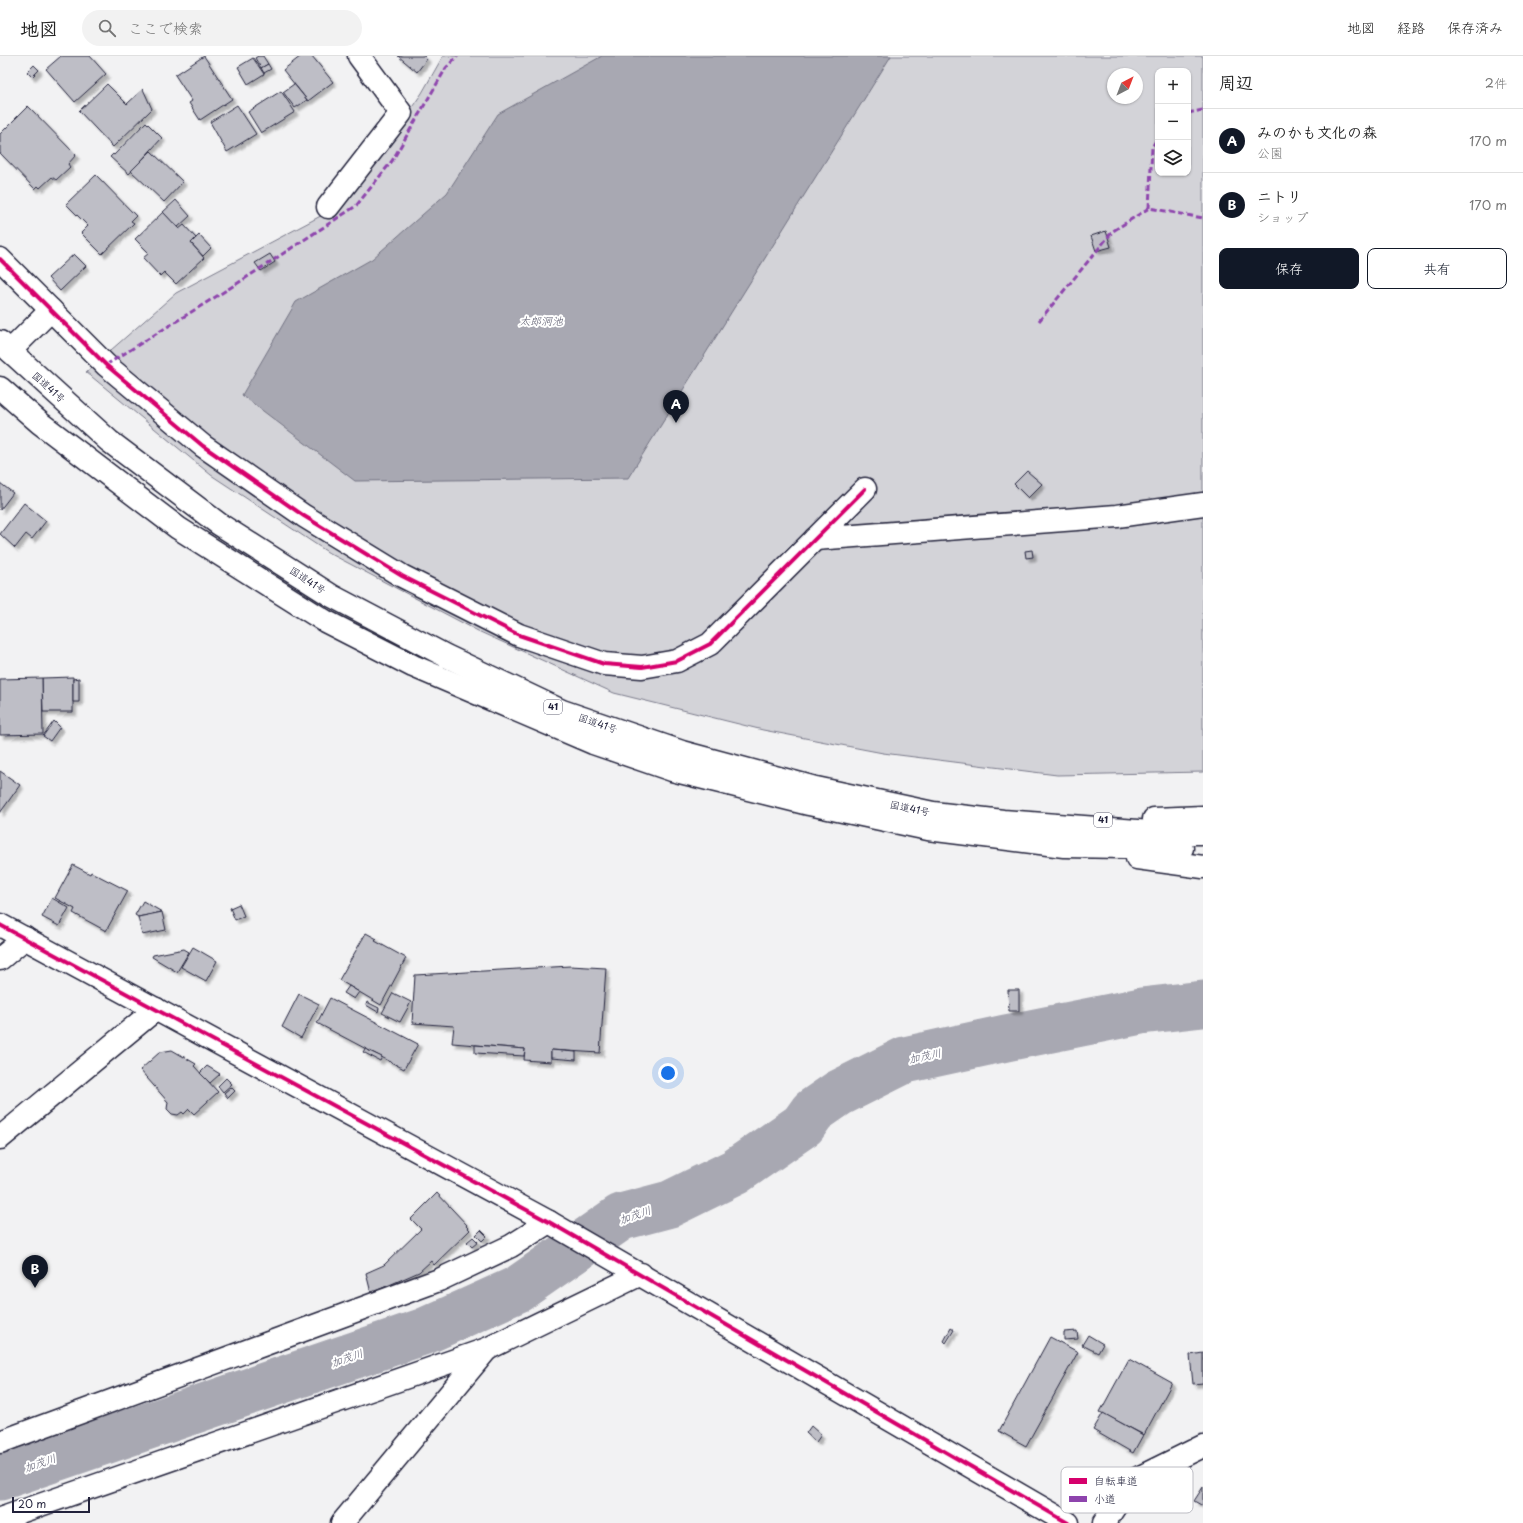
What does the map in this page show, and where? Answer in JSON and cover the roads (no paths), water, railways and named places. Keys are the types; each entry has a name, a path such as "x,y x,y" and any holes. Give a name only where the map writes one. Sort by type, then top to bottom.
{"main road":[{"path":"328,207 401,113 359,56"},
{"path":"0,259 106,365 203,446 304,516 402,576 512,631 604,664 642,667 677,661 710,644 865,489"},
{"path":"5,347 51,310"},
{"name":"国道41号","path":"5,347 109,441 219,524 332,596 466,666 562,711 682,752 816,788 933,812 1002,821 1164,833 1203,833"},
{"name":"国道41号","path":"1,389 40,422 178,528 325,621 413,666 487,699 593,743 672,770 809,804 928,829 1064,846 1203,847"},
{"path":"815,538 1117,516 1203,504"},
{"name":"41","path":"1002,821 1203,817"},
{"name":"41","path":"1064,846 1164,863 1203,867"},
{"path":"0,925 549,1222 1065,1522"},
{"path":"0,959 25,938"},
{"path":"0,1138 156,1009"},
{"path":"0,1442 439,1280 511,1246 549,1222"},
{"path":"0,1520 487,1349 640,1274"},
{"path":"342,1523 487,1349"},
{"path":"1160,1467 1203,1446"},
{"path":"1104,1523 1111,1513"}],"water":[{"name":"太郎洞池","path":"602,56 891,56 628,478 355,481 242,395 296,302 372,259 447,193 498,114"}],"waterway":[{"name":"加茂川","path":"0,1477 425,1331 518,1289 621,1217 670,1204 735,1172 803,1125 813,1111 839,1093 905,1060 1141,1011 1203,1004"}],"place":[{"name":"みのかも文化の森","path":"676,423"},
{"name":"ニトリ","path":"35,1288"}]}
